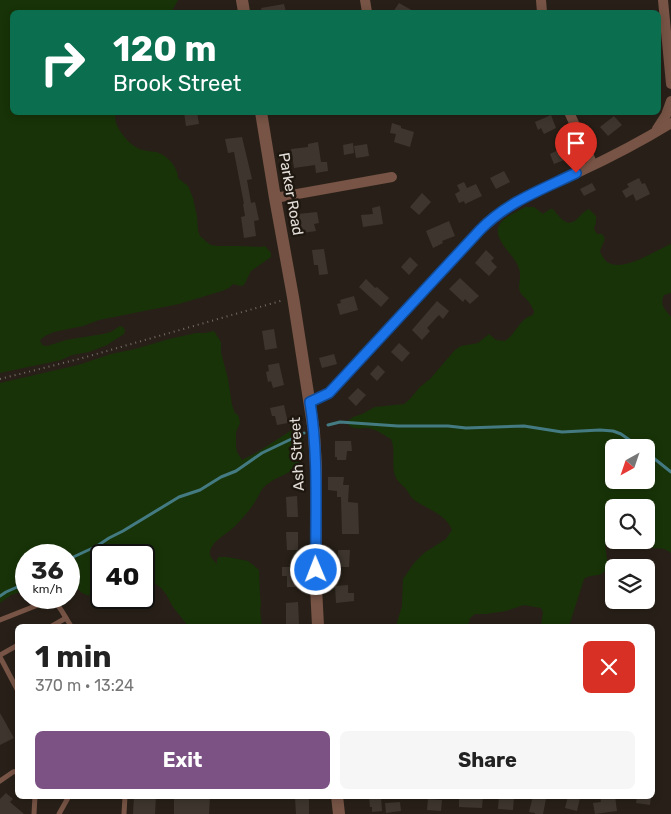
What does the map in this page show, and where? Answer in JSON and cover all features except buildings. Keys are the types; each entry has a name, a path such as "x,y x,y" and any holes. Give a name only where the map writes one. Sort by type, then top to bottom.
{"street":[{"path":"663,0 671,84"},
{"path":"648,137 661,124 671,101"},
{"name":"Parker Road","path":"261,115 290,282"},
{"path":"570,115 593,165"},
{"path":"310,402 329,393 496,214 524,198 648,137 671,123"},
{"path":"275,198 392,177"},
{"name":"Ash Street","path":"290,282 314,432 318,624"},
{"path":"338,799 340,814"}],"lane":[{"path":"0,620 48,600 58,605 70,624"},
{"path":"56,624 66,618"},
{"path":"15,647 0,656 15,685"},
{"path":"0,781 15,772"},
{"path":"34,814 35,799"},
{"path":"59,814 67,799"},
{"path":"124,814 125,799"}],"path":[{"path":"0,379 79,359 293,297"}],"green space":[{"path":"0,0 178,0 173,10 10,10 10,115 116,115 116,124 128,141 139,149 156,152 164,156 174,166 178,178 188,186 193,198 200,236 211,245 265,246 271,253 271,257 251,271 244,285 233,284 222,291 179,304 99,320 83,326 54,332 40,340 42,345 47,346 66,340 103,334 111,332 120,326 125,330 124,334 107,345 89,352 0,373"},
{"path":"525,207 534,207 543,214 553,209 560,218 569,223 576,220 589,209 596,216 594,229 597,234 604,236 604,243 600,252 606,261 614,265 630,263 671,244 671,293 664,295 662,302 663,307 671,317 671,553 667,550 655,548 655,499 605,499 605,549 607,559 605,559 605,572 584,579 570,624 541,624 543,612 541,608 524,605 506,611 475,614 470,618 468,624 397,624 402,606 403,579 424,553 446,539 452,530 449,524 440,516 413,499 398,481 393,466 393,444 391,439 369,428 353,428 348,424 348,421 375,407 404,404 430,379 455,350 461,346 478,343 489,334 496,340 505,341 525,319 533,315 534,311 531,305 520,292 520,273 516,262 499,237 498,228 502,221"},
{"path":"214,331 221,342 221,352 232,405 240,423 236,432 236,446 242,460 292,430 296,429 298,431 304,444 300,463 290,472 264,487 246,514 234,527 217,540 210,551 211,557 217,564 219,557 227,557 248,561 259,570 262,624 186,624 173,607 166,594 155,584 155,544 90,544 90,595 87,595 80,591 80,544 15,544 15,594 0,603 0,383 78,365 111,354 196,333"}],"waterway":[{"path":"328,425 340,422 466,428 524,426 562,432 613,431 628,439"},
{"path":"80,554 97,546 179,497 200,490 221,477 236,471 262,453 304,433"},
{"path":"655,459 671,472"},
{"path":"0,596 15,588"}],"route":[{"path":"316,570 316,467 310,402 329,393 496,214 576,173"}]}
